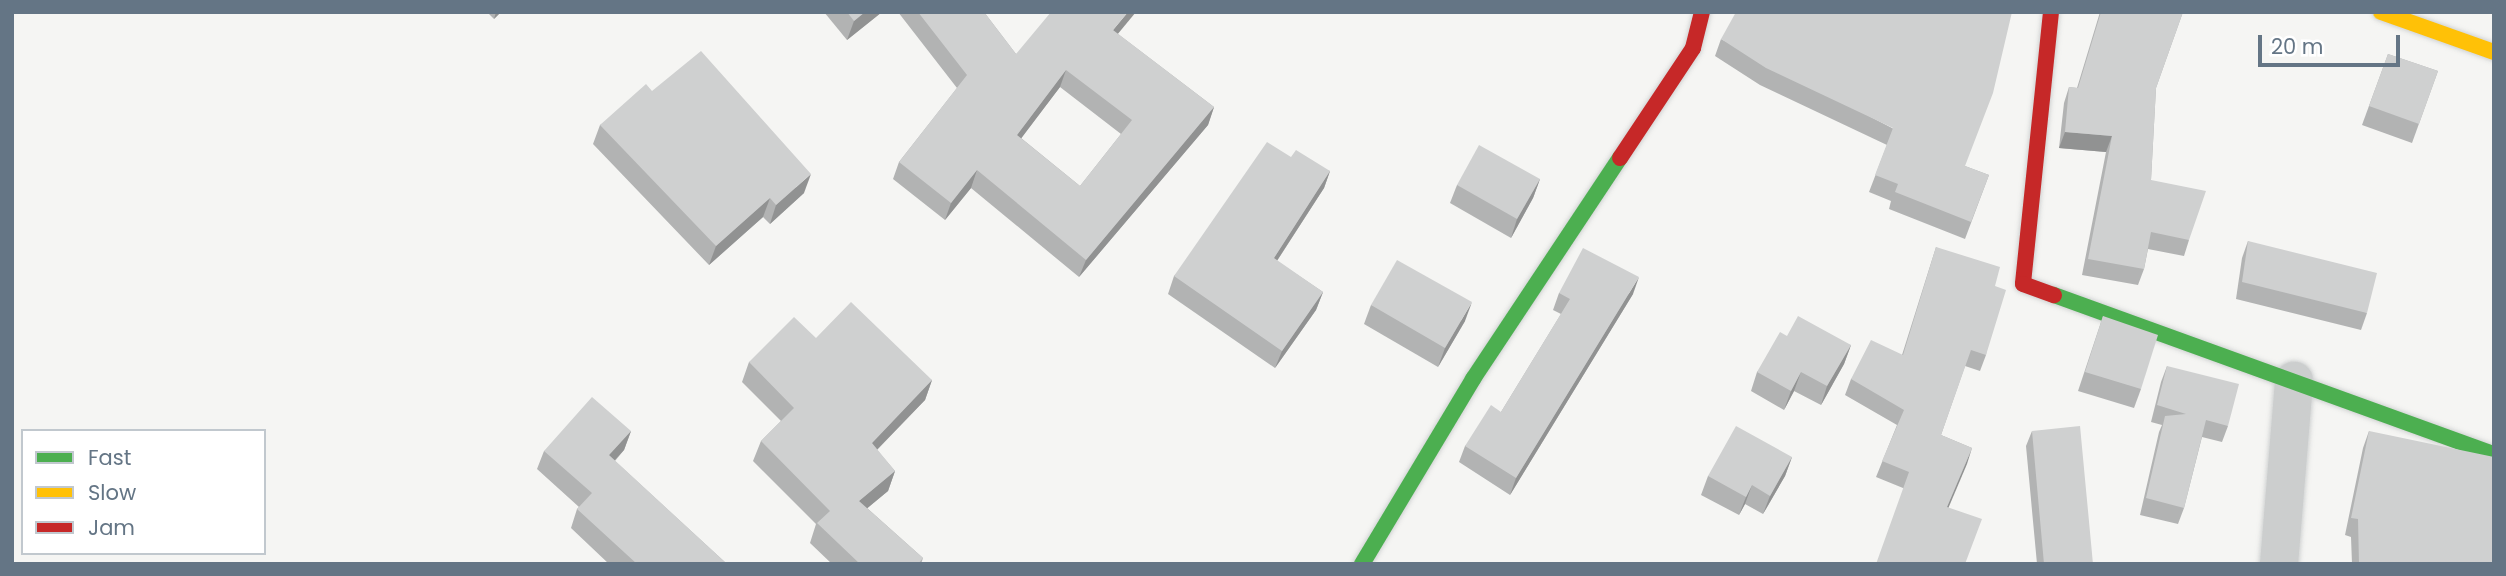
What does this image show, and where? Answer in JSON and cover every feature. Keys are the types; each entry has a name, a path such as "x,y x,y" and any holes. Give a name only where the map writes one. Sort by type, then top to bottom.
{"street":[{"path":"1362,564 1473,379 1693,48 1702,12"},
{"path":"2051,12 2023,284 2494,454"},
{"path":"2381,12 2494,52"},
{"path":"2279,564 2294,381"}],"building":[{"path":"847,12 865,12 854,21"},
{"path":"918,12 984,12 1016,54 1051,12 1128,12 1113,30 1214,107 1086,260 977,170 951,203 899,162 967,75","holes":["1066,70 1132,120 1080,186 1017,135"]},
{"path":"1736,12 2012,12 1993,93 1965,166 1989,175 1971,222 1895,192 1898,184 1875,175 1893,128 1766,68 1721,39"},
{"path":"2101,12 2183,12 2156,88 2151,180 2206,191 2189,240 2151,232 2144,269 2088,259 2112,136 2065,132 2069,87 2078,88"},
{"path":"701,51 811,174 776,205 770,198 716,246 600,125 646,84 652,91"},
{"path":"2388,54 2438,71 2419,124 2369,106"},
{"path":"1267,142 1291,157 1296,150 1330,171 1274,258 1323,292 1282,351 1174,276"},
{"path":"1479,145 1540,179 1517,219 1457,185"},
{"path":"2248,241 2377,273 2367,313 2242,282"},
{"path":"1936,247 2000,267 1995,286 2006,290 1986,355 1971,350 1941,435 1972,448 1947,507 1982,519 1965,564 1876,564 1909,472 1882,461 1904,410 1851,379 1871,340 1903,355"},
{"path":"1583,248 1639,277 1516,478 1465,446 1491,405 1501,412 1570,299 1559,293"},
{"path":"1397,260 1472,302 1445,348 1371,305"},
{"path":"851,302 932,380 872,443 895,471 859,501 923,558 918,564 860,564 817,523 830,511 761,441 794,408 749,362 794,317 816,338"},
{"path":"1798,316 1851,345 1827,386 1801,372 1791,391 1757,372 1780,332 1787,336"},
{"path":"2103,316 2158,335 2141,389 2085,372"},
{"path":"2167,366 2239,384 2228,426 2206,420 2184,508 2146,498 2165,416 2186,414 2157,405"},
{"path":"592,397 631,431 609,455 727,564 637,564 577,509 592,493 544,451"},
{"path":"1736,426 1792,457 1770,496 1752,485 1746,497 1708,476"},
{"path":"2080,426 2093,564 2044,564 2032,431"},
{"path":"2369,431 2494,457 2494,564 2359,564 2358,519 2351,518"}],"traffic: fast":[{"path":"1362,564 1473,379 1620,158"},
{"path":"2054,295 2494,454"}],"traffic: slow":[{"path":"2381,12 2494,52"}],"traffic: jam":[{"path":"1620,158 1693,48 1702,12"},
{"path":"2051,12 2023,284 2054,295"}]}
